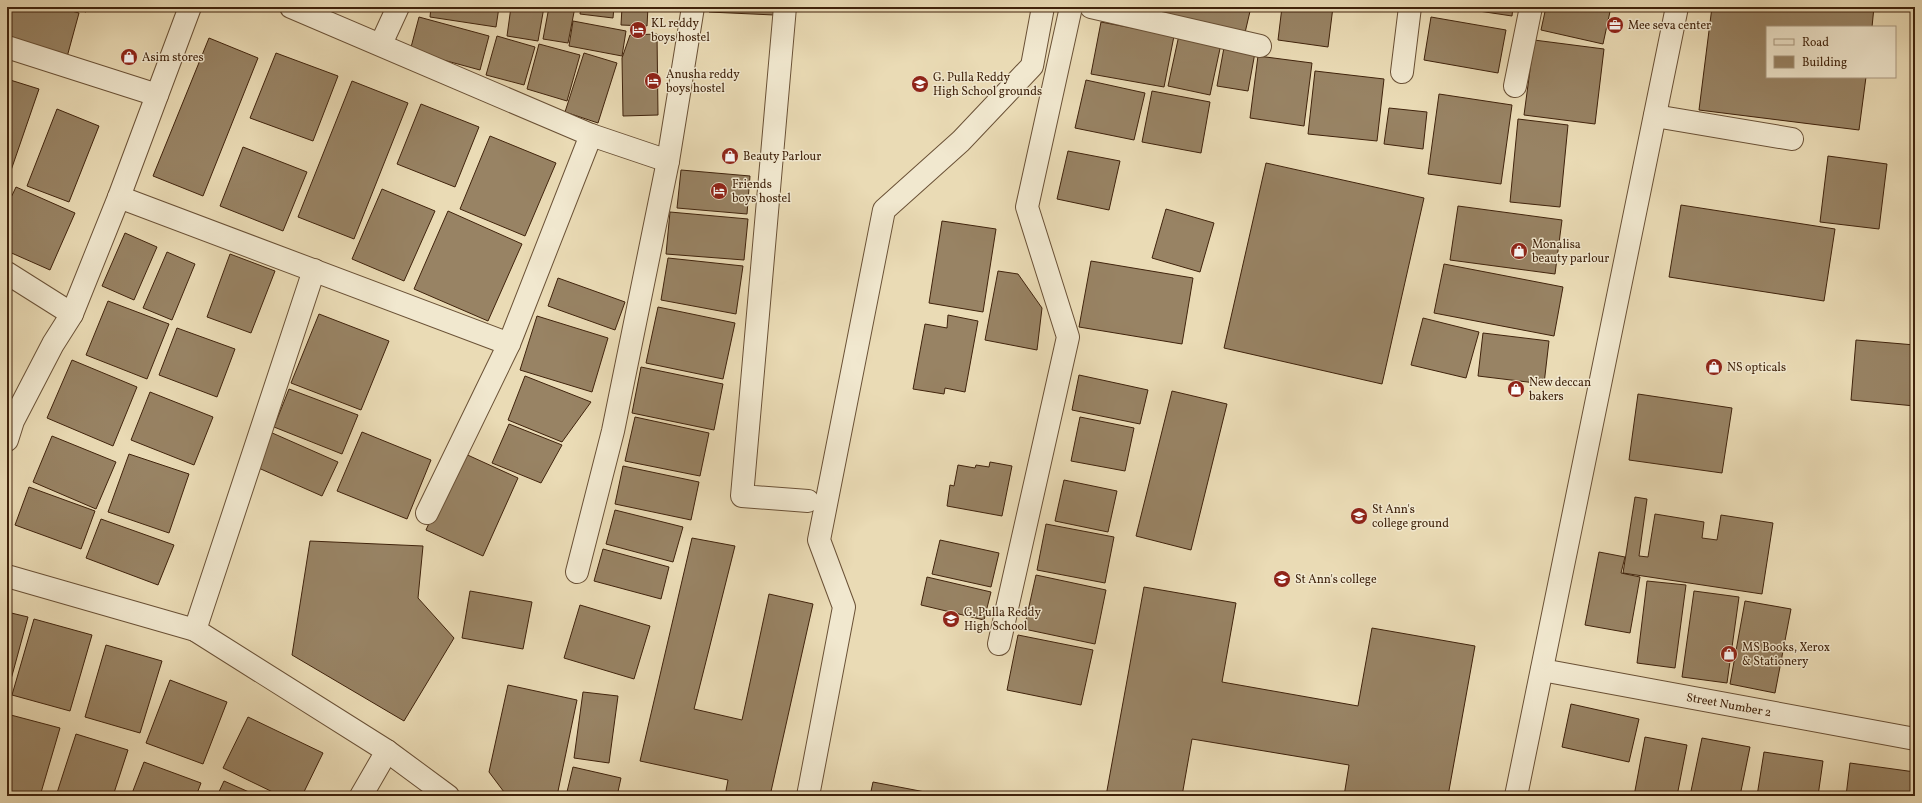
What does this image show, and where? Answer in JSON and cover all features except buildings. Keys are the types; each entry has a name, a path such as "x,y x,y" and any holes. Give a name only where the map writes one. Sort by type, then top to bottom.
{"street":[{"path":"9,426 72,314 119,197 190,7"},
{"path":"292,7 591,135 668,161"},
{"path":"381,44 398,7"},
{"path":"577,572 612,430 668,161 693,7"},
{"path":"785,7 742,496 808,500"},
{"path":"808,796 844,607 819,540 884,210 961,141 1032,66 1043,7"},
{"path":"1000,644 1068,336 1027,207 1071,7"},
{"path":"1091,7 1260,46"},
{"path":"1402,72 1410,7"},
{"path":"1515,86 1531,7"},
{"path":"1516,796 1677,7"},
{"path":"7,47 157,95"},
{"path":"1655,116 1792,139"},
{"path":"427,513 509,344 591,135"},
{"path":"119,197 509,344"},
{"path":"195,630 314,270"},
{"path":"7,273 72,314"},
{"path":"7,576 195,630 387,751 448,796"},
{"name":"Street Number 2","path":"1542,670 1915,740"},
{"path":"361,796 387,751"}],"place":[{"name":"Mee seva center","path":"1615,25"},
{"name":"KL reddy boys hostel","path":"638,30"},
{"name":"Asim stores","path":"129,57"},
{"name":"Anusha reddy boys hostel","path":"653,81"},
{"name":"G. Pulla Reddy High School grounds","path":"920,84"},
{"name":"Beauty Parlour","path":"730,156"},
{"name":"Friends boys hostel","path":"719,191"},
{"name":"Monalisa beauty parlour","path":"1519,251"},
{"name":"NS opticals","path":"1714,367"},
{"name":"New deccan bakers","path":"1516,389"},
{"name":"St Ann's college ground","path":"1359,516"},
{"name":"St Ann's college","path":"1282,579"},
{"name":"G. Pulla Reddy High School","path":"951,619"},
{"name":"MS Books, Xerox & Stationery","path":"1729,654"}]}
